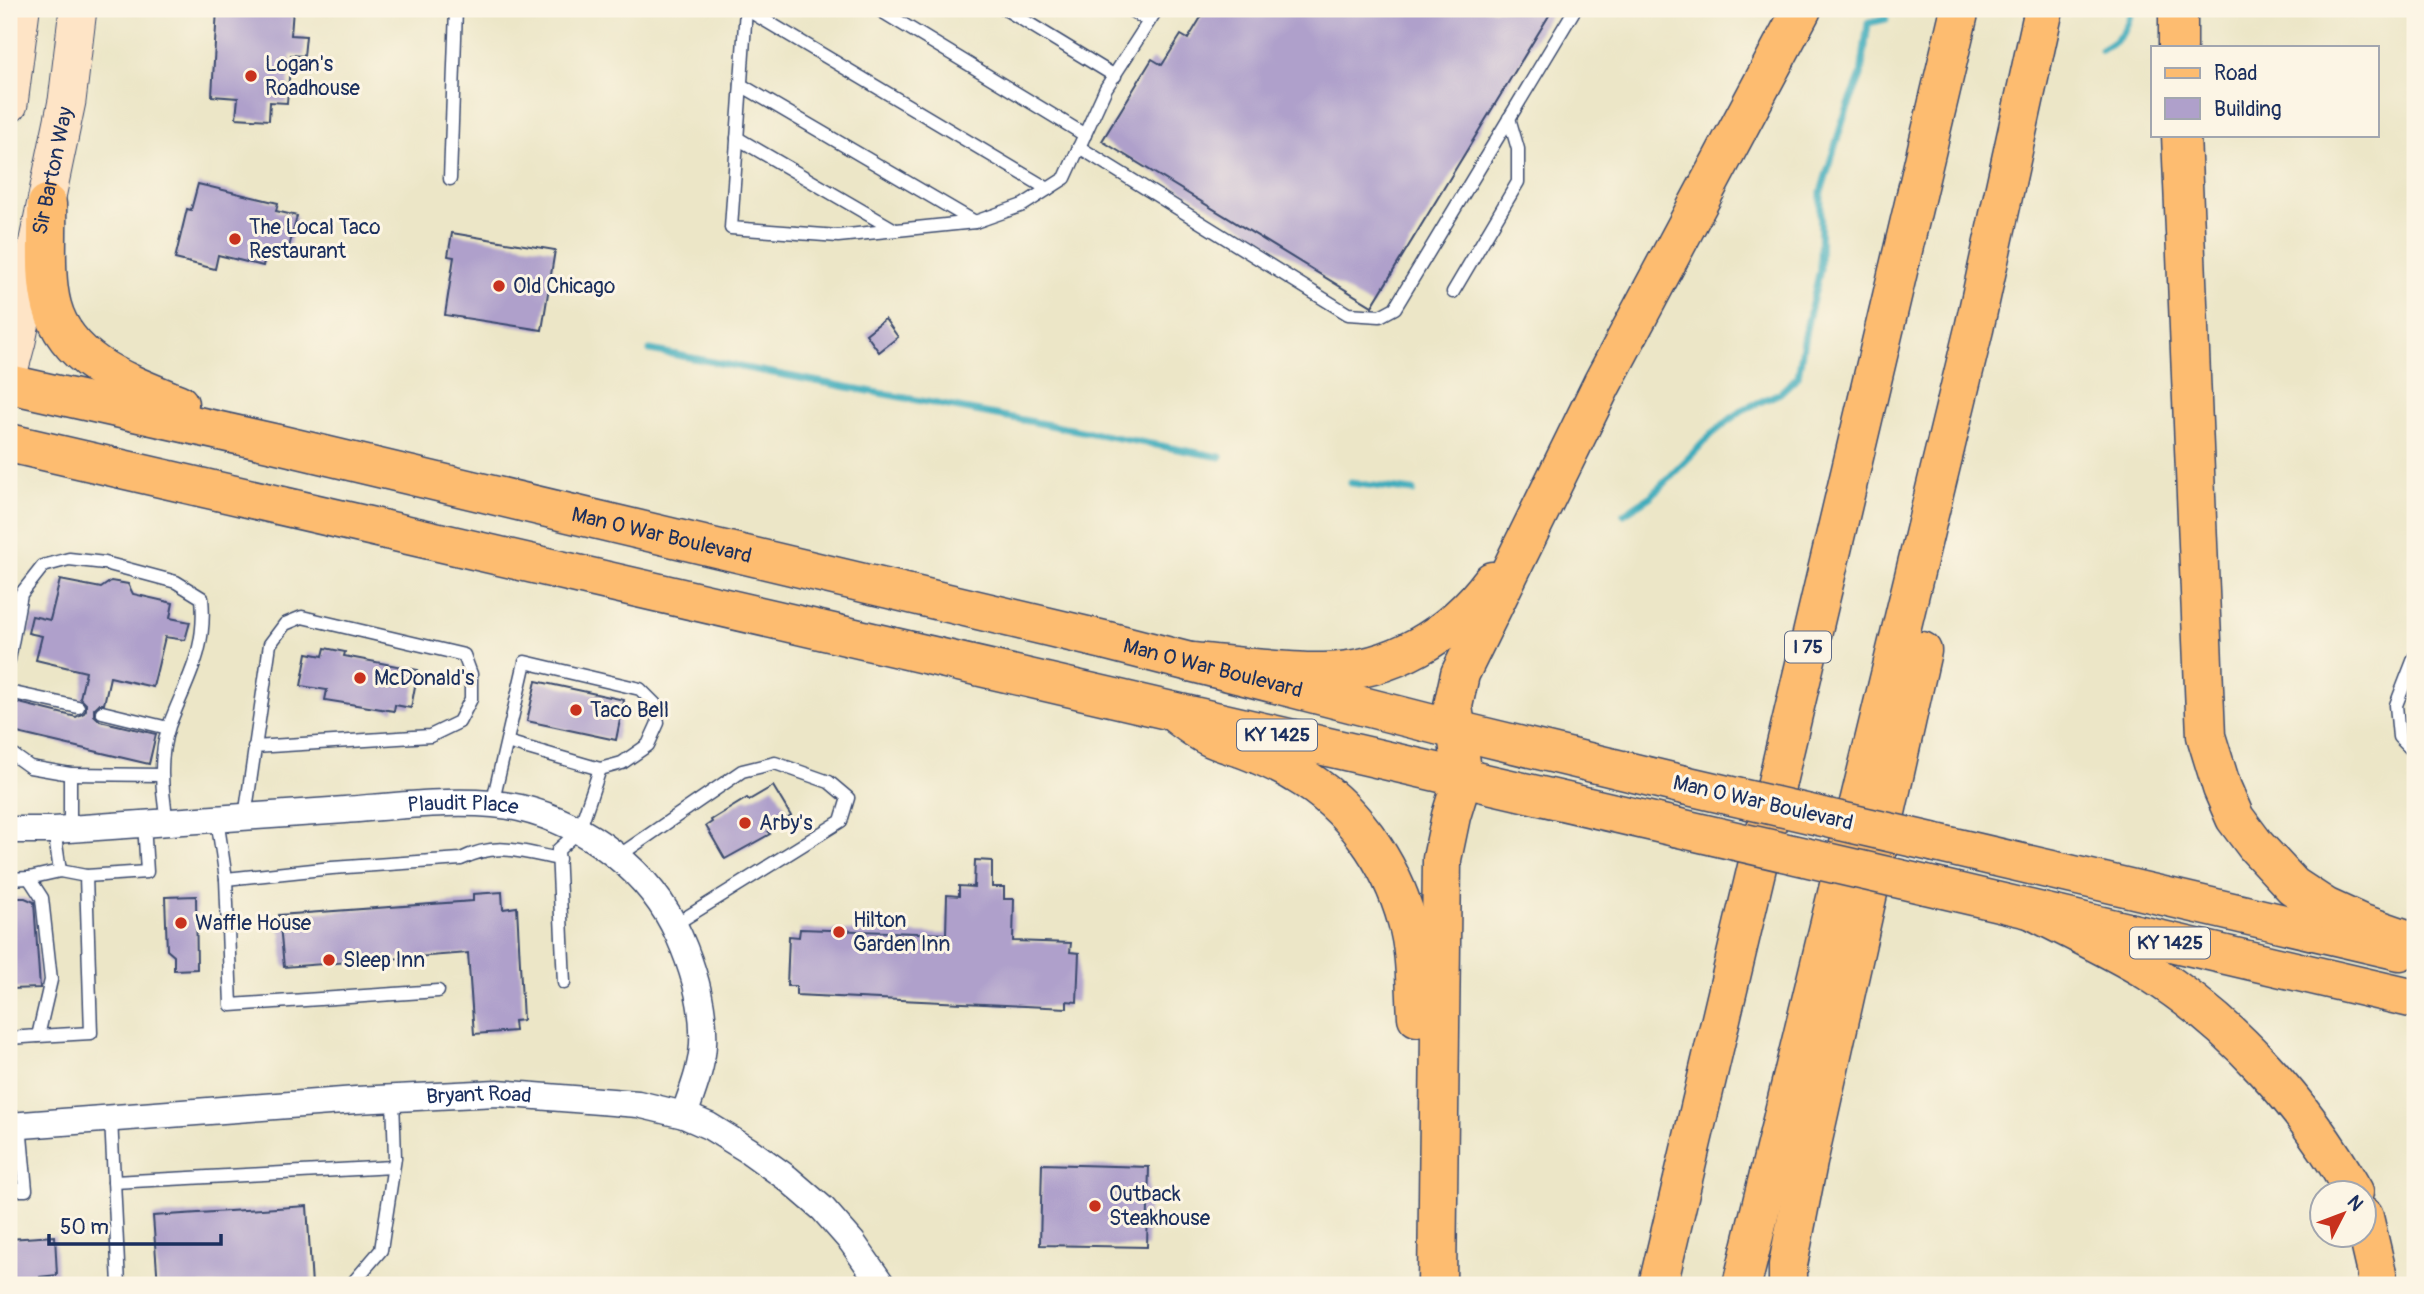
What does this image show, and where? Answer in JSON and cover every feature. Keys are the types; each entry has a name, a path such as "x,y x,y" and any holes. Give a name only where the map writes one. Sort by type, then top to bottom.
{"main road":[{"path":"9,104 20,9"},
{"name":"Sir Barton Way","path":"9,371 18,341 67,101 78,9"},
{"path":"1434,1285 1442,859 1463,777 1452,706 1460,674 1602,384 1802,9"},
{"name":"I 75","path":"1658,1285 1960,9"},
{"path":"1742,1285 1974,329 2044,9"},
{"path":"2178,9 2178,46"},
{"path":"2181,136 2206,736 2222,788 2235,818 2256,846 2293,886 2325,907 2360,923 2415,942"},
{"path":"47,204 52,305 61,329 78,351 102,369 150,392 278,444"},
{"path":"1788,1285 1788,1265 1808,1162 1922,654 1974,329"},
{"name":"Man O War Boulevard","path":"9,384 278,444 1104,640 1684,785 2415,955"},
{"name":"Man O War Boulevard","path":"9,443 2415,999"},
{"path":"1191,662 1323,672 1382,664 1408,653 1429,641 1467,611 1544,504"},
{"path":"1173,712 1209,737 1261,755 1299,774 1358,826 1379,855 1396,887 1408,923 1414,964 1434,1285"},
{"path":"2034,911 2148,972 2210,1017 2284,1089 2330,1150 2346,1178"},
{"path":"2371,1248 2377,1285"}],"street":[{"name":"Plaudit Place","path":"9,830 471,804 518,808 559,821 579,831 627,864 657,898 674,925 696,981 703,1015 703,1045 698,1072 684,1115"},
{"name":"Bryant Road","path":"15,1125 497,1093 638,1104 684,1115 709,1126 748,1150 823,1209 852,1242 882,1285"}],"lane":[{"path":"450,179 456,9"},
{"path":"1048,189 746,9 731,228 838,236 975,222 1023,205 1048,189 1065,178 1115,76 1157,9"},
{"path":"878,9 1348,314 1380,316 1395,308 1575,9"},
{"path":"1004,9 1115,76"},
{"path":"1129,9 1149,21"},
{"path":"741,85 975,222"},
{"path":"1453,292 1518,182 1518,149 1509,118"},
{"path":"737,138 895,230"},
{"path":"9,660 21,594 43,566 69,559 105,563 176,582 202,598 204,622 195,667 168,728 147,872 86,876 60,871 29,878 9,879"},
{"path":"245,817 254,747 270,644 285,624 302,617 464,654 471,674 471,699 459,722 430,736 254,747"},
{"path":"2415,656 2396,705 2399,737 2415,753"},
{"path":"492,806 525,662 640,689 655,704 658,723 648,745 622,763 600,769 507,742"},
{"path":"9,692 78,707"},
{"path":"102,712 168,728"},
{"path":"9,752 30,767 70,775 161,775"},
{"path":"617,857 742,771 775,763 829,782 848,799 841,821 674,925"},
{"path":"564,983 558,850 579,831 600,769"},
{"path":"60,871 62,829 70,775"},
{"path":"217,818 226,878 231,1005 438,991"},
{"path":"226,878 461,859 479,850 498,848 559,859"},
{"path":"9,1038 91,1033 86,876"},
{"path":"29,878 43,898 51,980 38,1036"},
{"path":"351,1285 381,1250 393,1167 393,1099"},
{"path":"111,1118 119,1285"},
{"path":"9,1190 26,1190 15,1125"},
{"path":"114,1182 393,1167"}],"building":[{"name":"Logan's Roadhouse","path":"217,9 293,9 291,35 306,36 304,56 291,55 287,103 270,102 269,120 236,118 238,98 212,96"},
{"path":"1206,9 1553,9 1372,306 1102,141 1152,59 1162,65 1181,35 1188,39"},
{"name":"The Local Taco Restaurant","path":"198,184 278,203 276,211 297,216 286,259 266,253 263,266 218,255 215,269 175,259 187,209 191,210"},
{"name":"Old Chicago","path":"452,233 555,250 542,330 445,315 454,257 448,256"},
{"path":"885,319 898,337 879,352 866,334"},
{"path":"60,580 101,588 111,581 128,584 133,594 173,603 170,618 190,622 185,640 165,637 153,687 110,677 104,704 99,704 94,709 94,715 100,721 156,734 149,764 9,731 15,702 76,717 86,710 86,704 80,698 86,672 36,660 42,636 28,633 32,616 50,620"},
{"name":"McDonald's","path":"325,648 345,652 344,656 418,670 411,708 395,705 394,711 325,700 327,690 301,686 307,653 323,656"},
{"name":"Taco Bell","path":"536,681 624,700 616,740 527,721"},
{"name":"Arby's","path":"773,786 791,816 768,832 770,834 725,859 706,826 711,820 747,798 749,800"},
{"name":"Hilton Garden Inn","path":"975,860 992,861 992,887 1004,887 1004,899 1014,899 1013,941 1071,943 1070,952 1079,953 1077,1002 1067,1001 1067,1008 796,995 796,986 787,986 789,936 799,937 800,929 946,934 947,895 959,896 959,886 974,887"},
{"name":"Sleep Inn","path":"502,892 503,909 517,907 523,1020 514,1021 515,1031 474,1034 468,953 284,967 279,915 473,901 473,894"},
{"name":"Waffle House","path":"196,896 197,969 174,970 174,956 167,950 165,897"},
{"path":"9,898 25,898 34,902 40,988 9,989"},
{"name":"Outback Steakhouse","path":"1042,1164 1149,1167 1147,1247 1040,1245"},
{"path":"307,1206 312,1285 158,1285 153,1216"},
{"path":"55,1236 57,1275 40,1277 40,1285 9,1285 9,1239"}],"waterway":[{"path":"2101,50 2122,34 2132,9"},
{"path":"1624,514 1651,496 1712,434 1742,410 1780,393 1798,376 1820,270 1821,192 1843,120 1861,75 1868,23 1886,19"},
{"path":"650,350 1220,457"},
{"path":"1351,483 1413,491"}],"place":[{"name":"Logan's Roadhouse","path":"251,76"},
{"name":"The Local Taco Restaurant","path":"235,239"},
{"name":"Old Chicago","path":"499,286"},
{"name":"McDonald's","path":"360,678"},
{"name":"Taco Bell","path":"576,710"},
{"name":"Arby's","path":"745,823"},
{"name":"Waffle House","path":"181,923"},
{"name":"Hilton Garden Inn","path":"839,932"},
{"name":"Sleep Inn","path":"329,960"},
{"name":"Outback Steakhouse","path":"1095,1206"}]}
